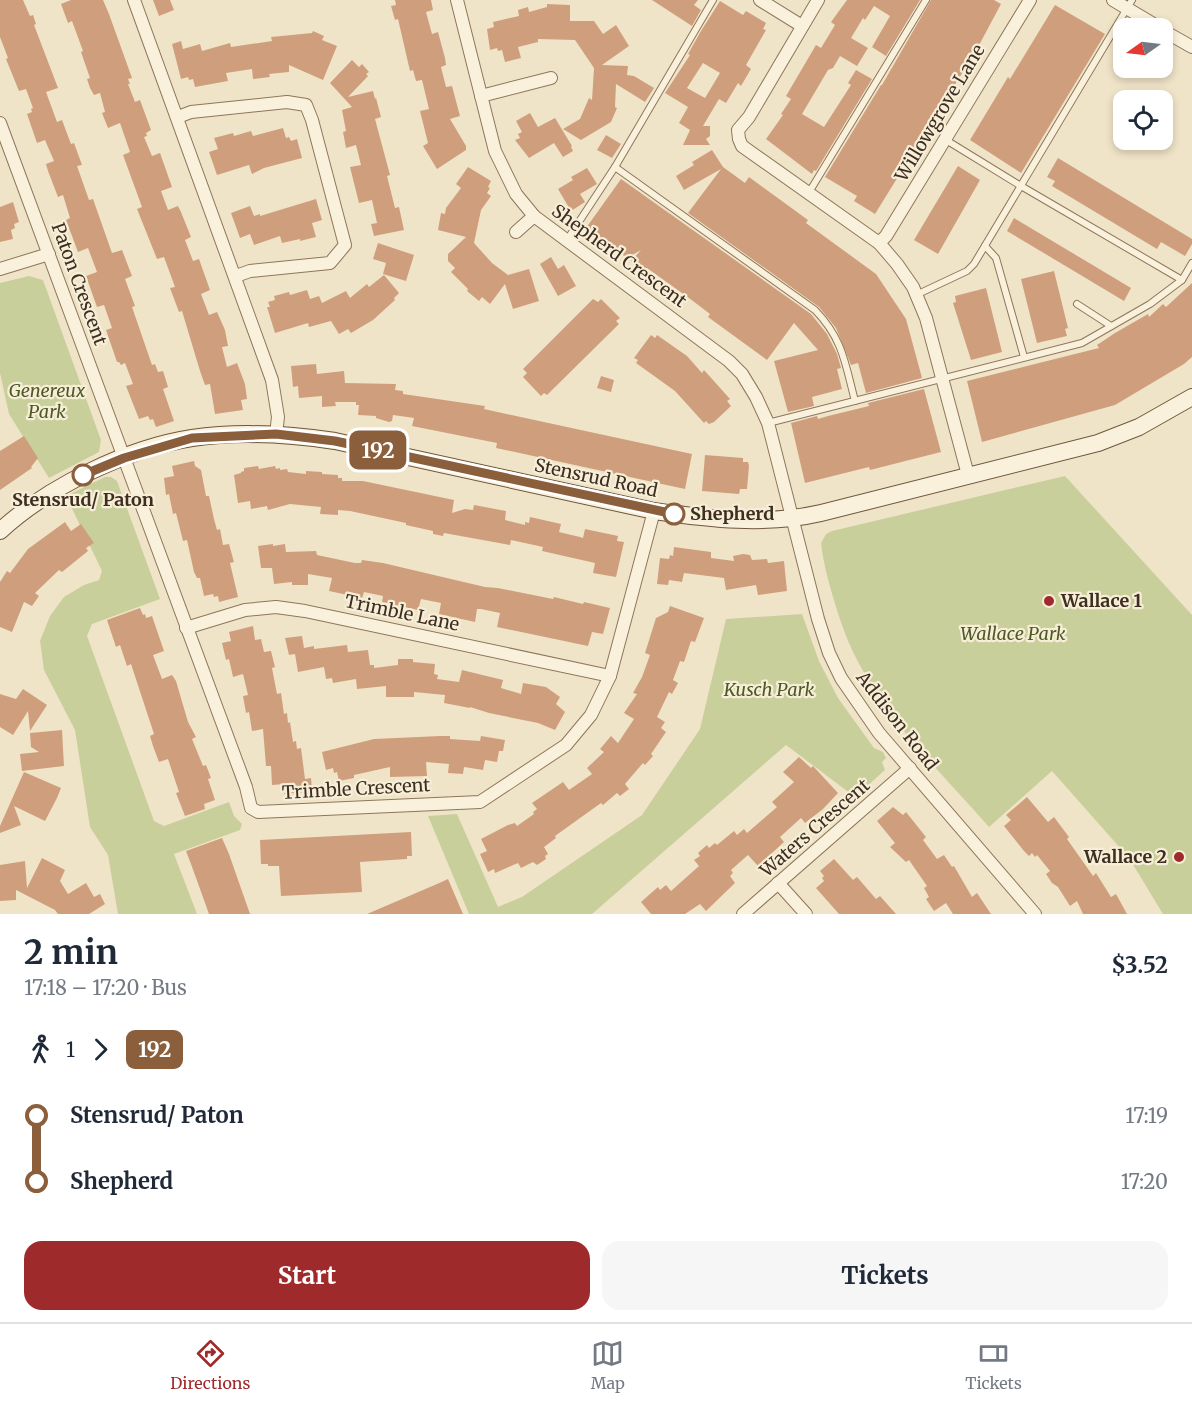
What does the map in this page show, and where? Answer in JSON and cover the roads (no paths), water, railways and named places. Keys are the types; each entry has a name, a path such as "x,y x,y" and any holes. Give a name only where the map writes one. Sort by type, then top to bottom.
{"street":[{"path":"134,0 272,380 278,417 276,434"},
{"name":"Shepherd Crescent","path":"458,0 495,151 516,194 534,216 713,347 742,375 756,397 768,423 793,518"},
{"path":"760,0 802,26"},
{"path":"818,0 749,117 738,130 739,139 742,146 879,243 897,264 916,295 926,318 968,475"},
{"name":"Willowgrove Lane","path":"879,243 886,236 946,140 1030,0"},
{"path":"1113,0 1130,4 1147,18"},
{"path":"1173,36 1192,47"},
{"path":"481,96 551,78"},
{"path":"178,117 191,112 287,102 306,105 312,120 345,245 330,263 250,271 236,276"},
{"name":"Paton Crescent","path":"0,123 124,458"},
{"path":"516,232 534,216"},
{"path":"0,269 49,254"},
{"name":"Stensrud Road","path":"0,531 63,485 124,458 192,438 276,434 335,441 654,511 720,520 793,518 821,513 1098,443 1161,416 1192,397"},
{"name":"Trimble Crescent","path":"124,458 246,787 250,808 258,812 480,802 566,745 591,715 610,676 654,511"},
{"name":"Addison Road","path":"793,518 818,619 829,653 841,678 879,733 1035,914"},
{"name":"Trimble Lane","path":"186,628 245,610 276,607 305,611 610,676"},
{"name":"Waters Crescent","path":"743,914 910,768"},
{"path":"778,883 806,914"}],"lane":[{"path":"566,241 615,167 713,0"},
{"path":"808,194 926,0"},
{"path":"916,295 967,271 974,264 1130,4"},
{"path":"946,140 1182,280"},
{"path":"615,167 815,310 830,326 841,346 855,401"},
{"path":"985,246 996,258 1024,357"},
{"path":"768,423 1082,343 1150,304 1182,280 1192,263"},
{"path":"1077,304 1111,326"}],"place":[{"name":"Stensrud/ Paton","path":"83,475"},
{"name":"Shepherd","path":"674,514"},
{"name":"Wallace 1","path":"1049,601"},
{"name":"Wallace 2","path":"1179,857"}],"park label":[{"name":"Genereux Park","path":"47,401"},
{"name":"Wallace Park","path":"1013,634"},
{"name":"Kusch Park","path":"769,690"}]}
